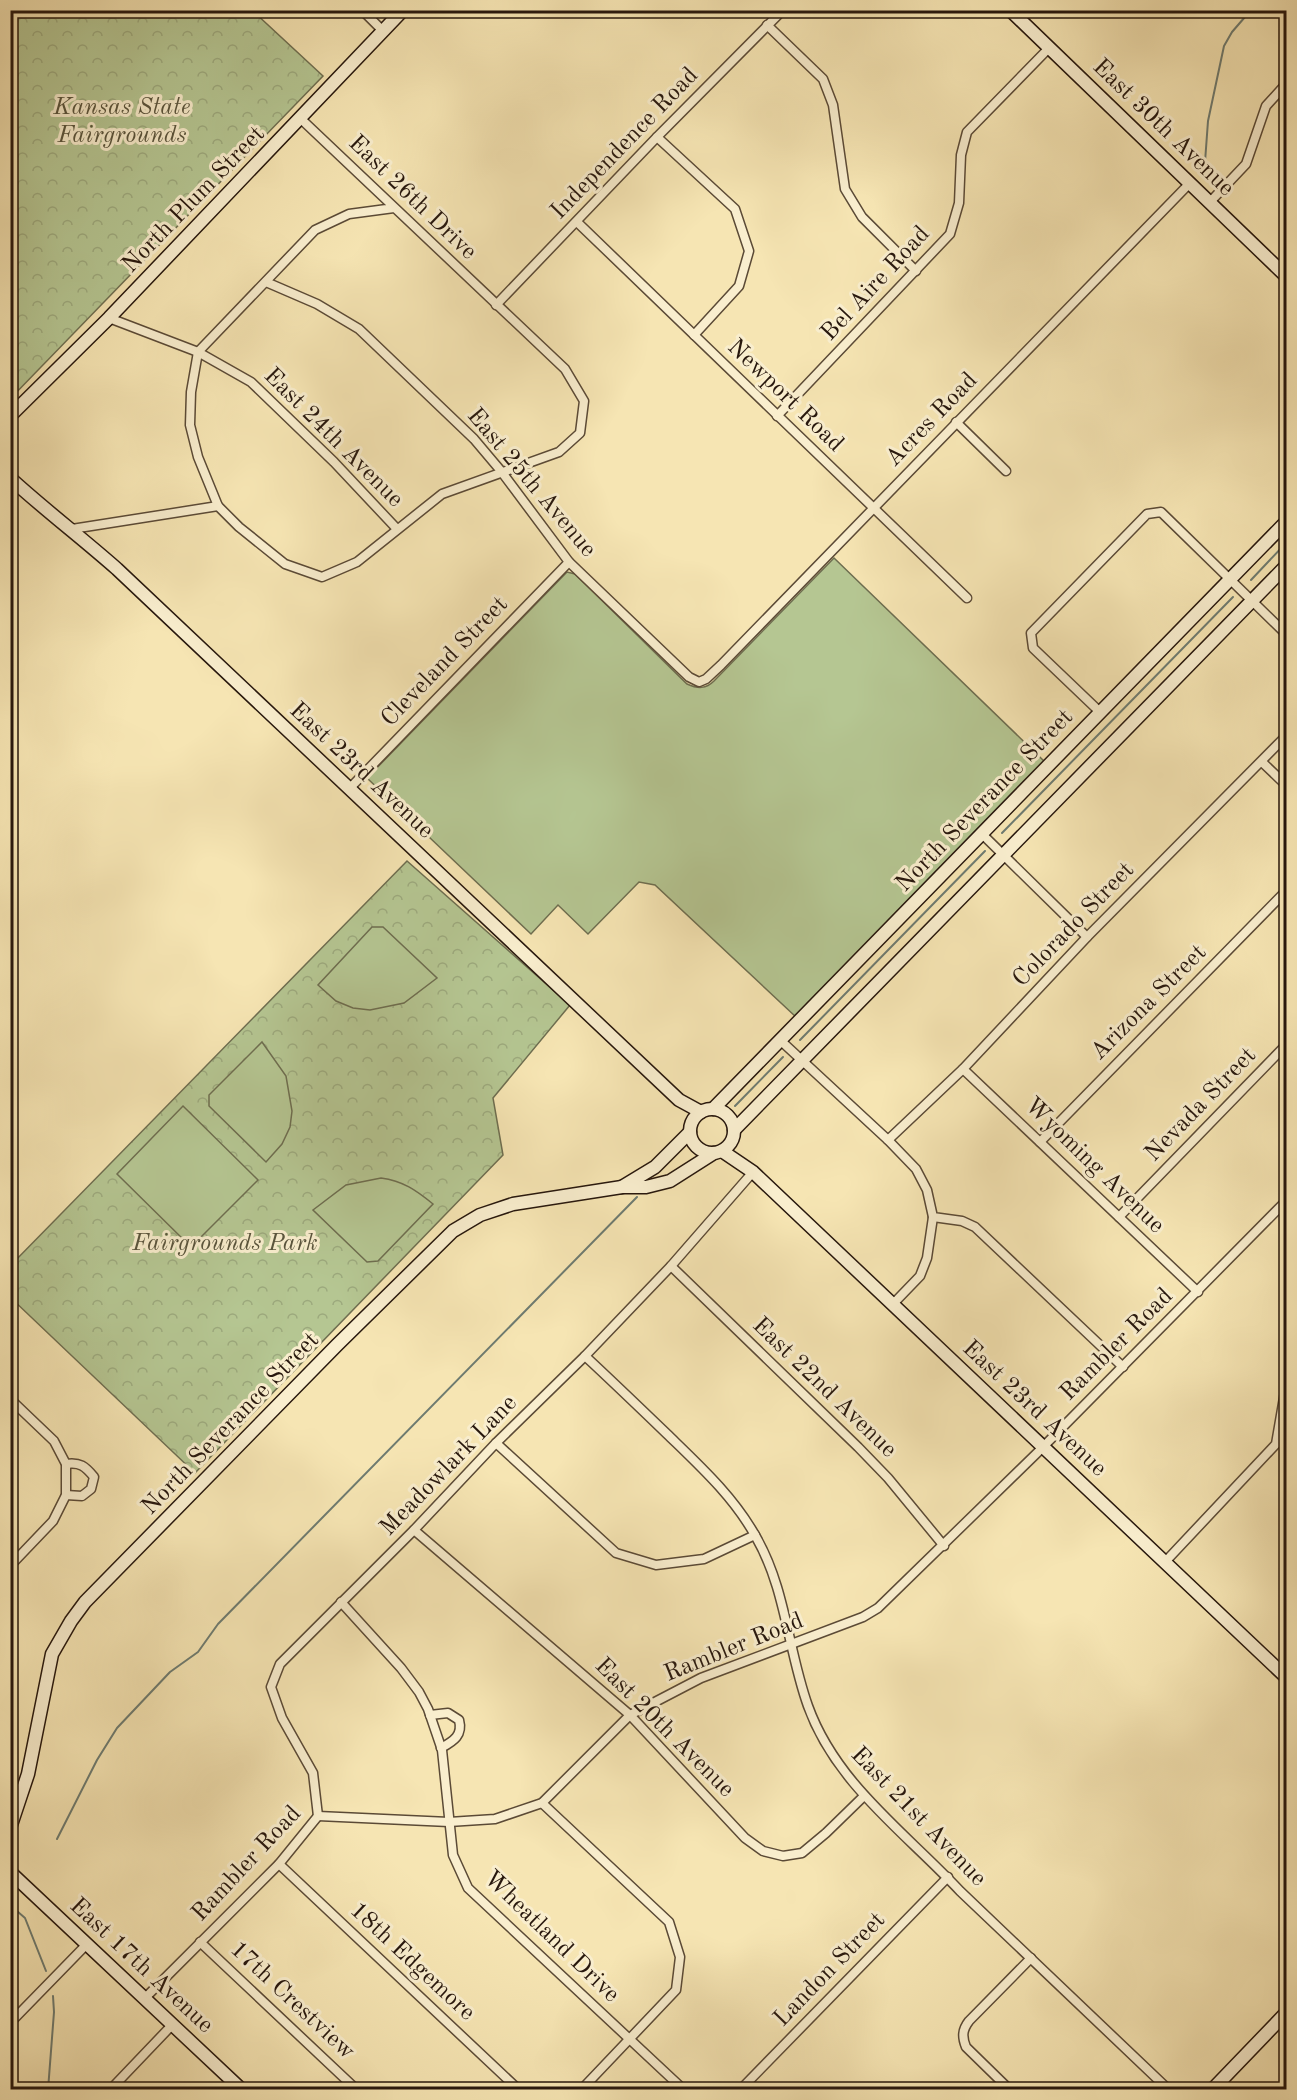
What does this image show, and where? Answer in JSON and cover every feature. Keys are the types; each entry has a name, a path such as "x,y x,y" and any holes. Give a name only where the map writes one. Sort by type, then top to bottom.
{"street":[{"path":"362,10 383,31"},
{"name":"North Plum Street","path":"10,416 109,318 404,10"},
{"name":"Independence Road","path":"496,305 783,10"},
{"name":"East 30th Avenue","path":"1010,10 1287,276"},
{"path":"768,25 823,79 833,105 845,189 862,217 916,271"},
{"name":"Bel Aire Road","path":"777,416 950,234 959,203 960,155 967,132 1049,48"},
{"path":"1210,202 1246,164 1266,106 1287,84"},
{"name":"East 26th Drive","path":"218,506 239,527 285,564 321,577 357,562 442,494 559,452 580,433 584,401 565,369 301,119"},
{"path":"657,137 735,209 749,251 739,286 694,335"},
{"name":"Acres Road","path":"699,682 706,679 721,665 1190,183"},
{"path":"72,529 218,506 198,457 190,425 191,392 198,352 315,230 349,214 394,208"},
{"name":"Newport Road","path":"577,222 967,598"},
{"name":"East 25th Avenue","path":"266,282 317,304 359,329 474,439 501,471 569,562 688,677 699,682"},
{"name":"East 24th Avenue","path":"109,318 198,352 250,382 334,462 397,529"},
{"path":"956,422 1006,471"},
{"name":"East 23rd Avenue","path":"10,478 41,506 72,529 679,1100 707,1111"},
{"path":"1101,713 1033,648 1031,633 1147,514 1161,512 1287,634"},
{"name":"North Severance Street","path":"707,1111 780,1040 1287,522"},
{"name":"Cleveland Street","path":"349,789 569,562"},
{"name":"North Severance Street","path":"733,1135 801,1060 1287,566"},
{"name":"Colorado Street","path":"888,1140 963,1069 1087,937 1287,736"},
{"path":"1262,762 1287,785"},
{"path":"982,834 1087,937"},
{"name":"Arizona Street","path":"1040,1142 1287,891"},
{"path":"780,1040 888,1140 916,1169 923,1180 933,1217 927,1258 920,1276 892,1305"},
{"name":"Nevada Street","path":"1119,1217 1287,1045"},
{"name":"Wyoming Avenue","path":"963,1069 1198,1292"},
{"name":"East 23rd Avenue","path":"679,1100 691,1130"},
{"path":"719,1110 730,1118 733,1135 718,1152 708,1153 698,1148 692,1138 691,1130 694,1119 707,1111 719,1110"},
{"name":"North Severance Street","path":"622,1187 655,1167 691,1130"},
{"name":"East 23rd Avenue","path":"733,1135 753,1172"},
{"name":"East 23rd Avenue","path":"718,1152 753,1172 1287,1677"},
{"name":"North Severance Street","path":"10,1828 28,1774 52,1654 70,1621 85,1602 337,1345 453,1231 480,1215 513,1204 622,1187 646,1187 670,1181 718,1152"},
{"name":"Meadowlark Lane","path":"318,1816 313,1773 282,1718 271,1688 280,1664 414,1530 496,1443 585,1356 670,1266 753,1172"},
{"name":"Rambler Road","path":"146,1998 279,1864 318,1816 449,1822 495,1819 542,1803 630,1715 701,1678 863,1617 878,1608 944,1546 1287,1201"},
{"path":"933,1217 962,1221 982,1232 1123,1367"},
{"name":"East 22nd Avenue","path":"670,1266 858,1446 888,1478 944,1546"},
{"name":"East 21st Avenue","path":"585,1356 715,1480 755,1535 769,1561 808,1707 828,1750 864,1796 1169,2090"},
{"path":"1166,1562 1276,1444 1287,1386"},
{"path":"10,1399 54,1441 66,1464 66,1495 53,1521 10,1566"},
{"path":"496,1443 616,1553 656,1565 705,1559 755,1535"},
{"path":"66,1464 76,1463 86,1466 94,1477 91,1489 82,1496 66,1495"},
{"name":"East 20th Avenue","path":"414,1530 630,1715 745,1838 763,1851 783,1856 801,1853 826,1833 864,1796"},
{"name":"Wheatland Drive","path":"341,1602 401,1668 419,1692 430,1715 441,1748 453,1855 468,1888 684,2090"},
{"path":"430,1715 448,1713 459,1720 458,1737 441,1748"},
{"path":"542,1803 669,1922 680,1956 676,1990 581,2090"},
{"name":"18th Edgemore","path":"279,1864 519,2090"},
{"name":"East 17th Avenue","path":"10,1872 242,2090"},
{"name":"Landon Street","path":"740,2090 948,1877"},
{"name":"17th Crestview","path":"200,1942 357,2090"},
{"path":"10,2023 87,1944"},
{"path":"1010,2090 966,2047 962,2038 964,2027 1031,1958"},
{"path":"1212,2090 1287,2013"},
{"path":"110,2090 173,2024"}],"green space":[{"name":"Kansas State Fairgrounds","path":"11,10 253,11 323,76 11,398"},
{"path":"834,558 1045,762 796,1017 655,885 639,882 588,934 558,905 531,934 367,778 567,572 575,574 687,684 702,687 714,681"},
{"name":"Fairgrounds Park","path":"407,861 570,1005 493,1098 503,1155 195,1473 11,1298 10,1266"},
{"path":"372,927 383,927 437,978 404,1003 370,1010 353,1008 336,1001 318,985"},
{"path":"262,1042 286,1076 292,1111 290,1127 282,1144 266,1162 209,1106 209,1095"},
{"path":"183,1106 258,1180 191,1247 117,1174"},
{"path":"381,1178 409,1187 433,1204 378,1261 367,1262 313,1210 346,1185"}],"waterway":[{"path":"1205,162 1208,121 1224,46 1232,32 1251,10"},
{"path":"1251,580 1286,543"},
{"path":"1002,833 1233,597"},
{"path":"800,1040 985,851"},
{"path":"735,1106 783,1057"},
{"path":"57,1839 97,1760 117,1728 170,1672 198,1652 218,1624 637,1197"},
{"path":"10,1905 25,1918 46,1971"},
{"path":"48,2090 54,2012 53,1996"}]}
